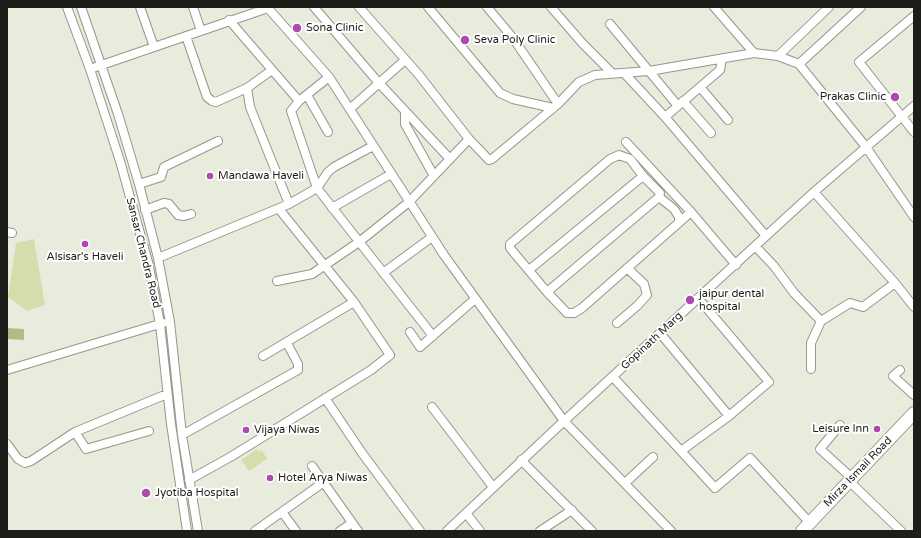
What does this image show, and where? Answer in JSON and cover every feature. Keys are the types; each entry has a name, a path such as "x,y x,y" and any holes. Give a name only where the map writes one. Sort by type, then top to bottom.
{"highway":[{"name":"Mirza Ismail Road","path":"805,529 914,413"}],"street":[{"name":"Sansar Chandra Road","path":"67,7 90,69 120,161 148,262 160,324 167,394 187,531"},
{"name":"Sansar Chandra Road","path":"81,7 102,65 139,184 158,258 170,322 182,434 198,531"},
{"path":"140,7 154,47"},
{"path":"193,7 201,31"},
{"path":"90,69 268,7 330,77 432,237 475,299 564,421 672,531"},
{"path":"314,7 378,82 450,159"},
{"path":"359,7 404,60 419,75 469,139 486,158 492,159 555,106 579,82 594,75 649,72 754,53 778,56 799,64 866,147 914,217"},
{"path":"428,7 500,93 513,99 555,106"},
{"path":"487,7 513,38 555,106"},
{"path":"551,7 583,44 612,73"},
{"path":"714,7 754,53"},
{"path":"778,56 828,7"},
{"path":"799,64 861,7"},
{"path":"914,16 859,62 914,132"},
{"path":"229,20 299,101"},
{"path":"610,24 649,72 711,133"},
{"path":"186,36 207,97 216,102 246,88 272,70"},
{"path":"351,108 404,60"},
{"path":"665,117 720,70 722,60"},
{"path":"625,74 665,117 766,236"},
{"path":"330,77 299,101 293,107 291,115 317,188 433,336"},
{"path":"700,87 728,120"},
{"path":"246,88 250,107 290,204"},
{"path":"307,96 328,132"},
{"name":"Gopinath Marg","path":"447,531 521,460 736,265 814,192 914,106"},
{"path":"405,112 405,124 434,176"},
{"path":"277,281 312,274 359,242 409,202 469,139"},
{"path":"139,184 161,177 164,167 218,141"},
{"path":"626,142 691,212 736,265"},
{"path":"158,258 290,204 317,188 328,172 334,167 373,146"},
{"path":"680,222 674,209 659,197 660,193 643,176 630,159 619,155 610,159 510,244 510,248 567,313 574,313 627,268 680,222 691,212"},
{"path":"332,208 391,174"},
{"path":"529,270 643,176"},
{"path":"814,192 895,283 914,307"},
{"path":"547,292 659,197"},
{"path":"145,210 164,203 169,204 178,215 184,216 191,214"},
{"path":"189,480 232,456 371,370 390,355 354,302 279,209"},
{"path":"383,273 432,237"},
{"path":"755,246 774,266 794,293 821,322"},
{"path":"617,324 647,295 644,284 627,268"},
{"path":"811,369 811,343 821,322 850,303 863,307 895,283"},
{"path":"681,450 729,416 769,382 698,298"},
{"path":"410,332 420,347 475,299"},
{"path":"263,356 354,302"},
{"path":"7,370 170,322"},
{"path":"660,333 729,416"},
{"path":"182,434 298,370 298,364 287,343"},
{"path":"900,370 893,376 914,394"},
{"path":"613,377 715,488 750,458 805,529"},
{"path":"7,444 18,459 25,463 31,461 75,432 167,394"},
{"path":"325,398 362,453 420,531"},
{"path":"432,407 493,487"},
{"path":"840,425 820,449 902,531"},
{"path":"75,432 86,450 149,431"},
{"path":"625,483 653,457"},
{"path":"521,460 592,531"},
{"path":"312,466 358,531"},
{"path":"255,531 324,482"},
{"path":"540,531 572,510"},
{"path":"282,512 296,531"},
{"path":"466,513 480,531"},
{"path":"340,531 352,523"}],"shaded area":[{"path":"34,239 45,305 27,311 8,297 16,243"},
{"path":"7,328 24,329 24,340 7,339"},
{"path":"257,449 259,452 262,450 267,459 249,471 241,460"}],"place":[{"name":"Sona Clinic","path":"297,28"},
{"name":"Seva Poly Clinic","path":"465,40"},
{"name":"Prakas Clinic","path":"895,97"},
{"name":"Mandawa Haveli","path":"210,176"},
{"name":"Alsisar's Haveli","path":"85,244"},
{"name":"jaipur dental hospital","path":"690,300"},
{"name":"Leisure Inn","path":"877,429"},
{"name":"Vijaya Niwas","path":"246,430"},
{"name":"Hotel Arya Niwas","path":"270,478"},
{"name":"Jyotiba Hospital","path":"146,493"}]}
